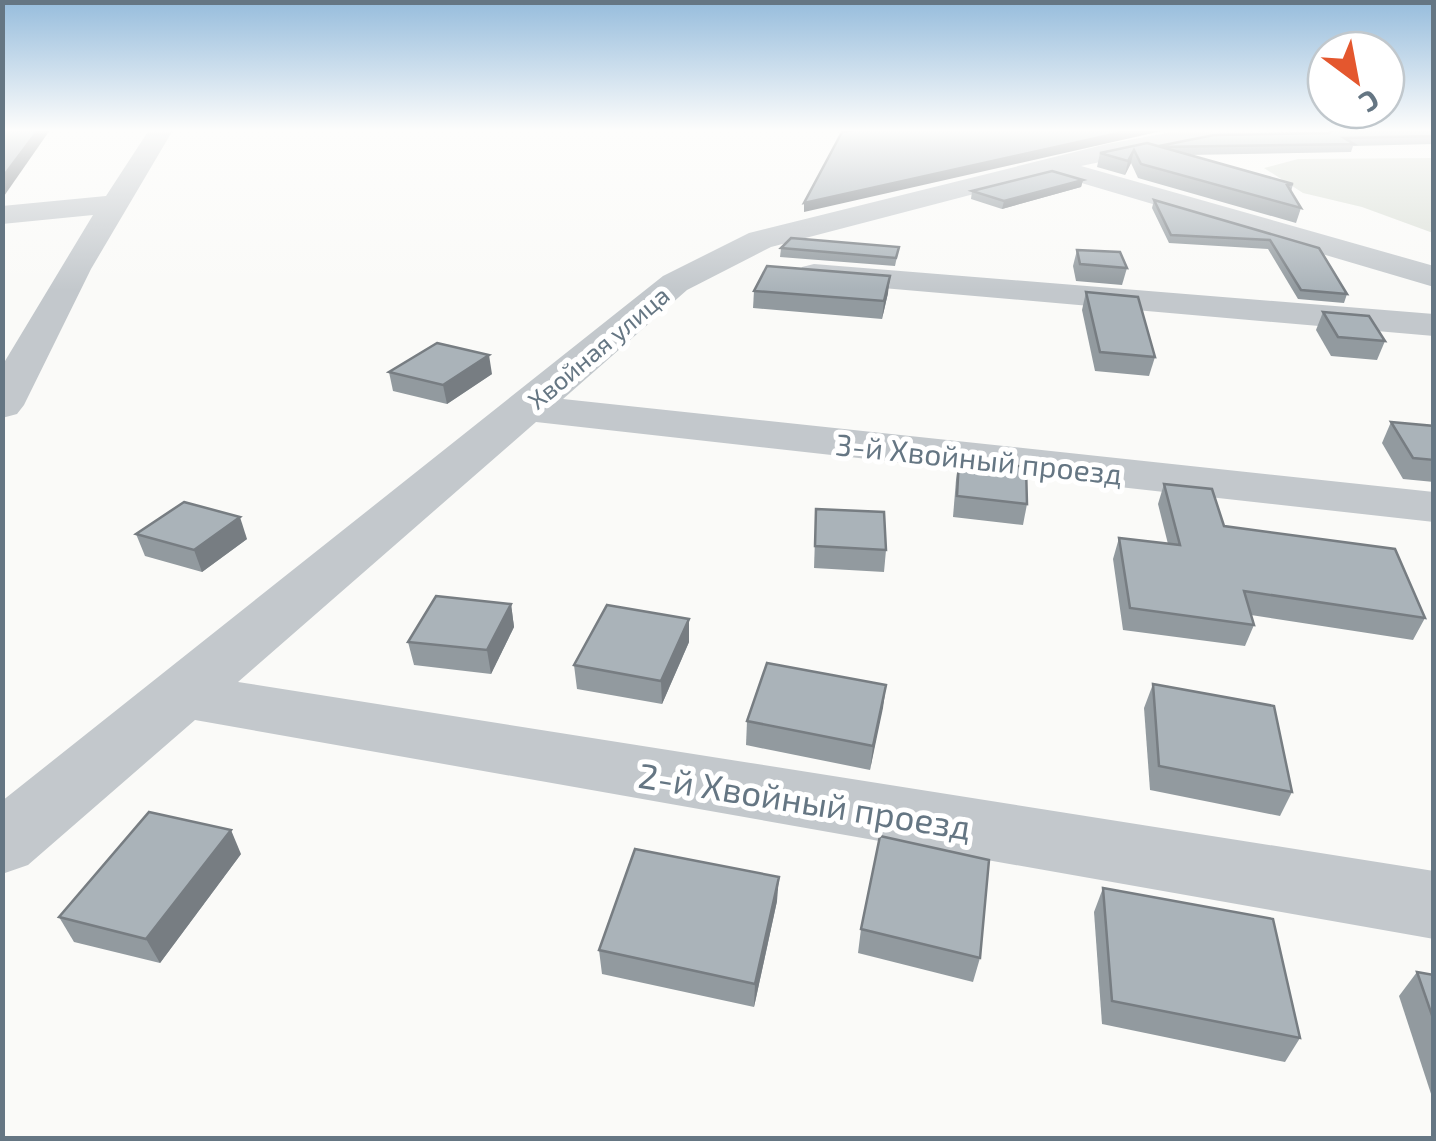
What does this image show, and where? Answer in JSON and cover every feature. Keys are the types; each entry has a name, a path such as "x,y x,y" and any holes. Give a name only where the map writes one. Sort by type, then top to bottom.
{"street":[{"path":"2,406 126,183"},
{"name":"Хвойная улица","path":"2,844 675,283 760,240 989,183"},
{"path":"1110,183 1434,277"},
{"path":"2,214 112,204"},
{"path":"710,266 1434,324"},
{"name":"3-й Хвойный проезд","path":"524,408 1434,507"},
{"name":"2-й Хвойный проезд","path":"177,696 1434,905"}],"shaded area":[{"path":"1288,183 1433,183 1433,233 1362,207 1303,193"}],"building":[{"path":"815,183 893,183 804,203"},
{"path":"1003,183 1071,183 1004,201 972,191"},
{"path":"1211,183 1290,183 1287,185 1301,208"},
{"path":"1154,200 1319,248 1347,294 1301,290 1270,240 1171,235"},
{"path":"791,238 899,247 896,258 781,248"},
{"path":"1077,250 1120,252 1127,268 1080,264"},
{"path":"767,266 890,276 884,301 754,291"},
{"path":"1086,292 1138,297 1155,357 1100,352"},
{"path":"1323,312 1369,316 1385,341 1338,337"},
{"path":"437,343 489,355 443,385 389,372"},
{"path":"1391,422 1434,426 1434,460 1413,458"},
{"path":"959,459 1026,467 1027,504 957,496"},
{"path":"1164,484 1212,489 1224,526 1395,549 1425,618 1244,591 1254,625 1130,608 1119,538 1180,545"},
{"path":"184,502 240,517 194,550 136,534"},
{"path":"816,509 884,512 886,550 815,546"},
{"path":"436,596 511,604 487,650 408,642"},
{"path":"607,605 689,619 661,681 574,665"},
{"path":"767,663 886,685 873,746 747,721"},
{"path":"1153,684 1274,706 1292,792 1159,766"},
{"path":"149,812 231,830 146,939 59,917"},
{"path":"880,836 989,860 980,958 861,929"},
{"path":"635,849 779,877 755,984 599,950"},
{"path":"1103,888 1273,919 1300,1038 1112,1001"},
{"path":"1417,972 1434,975 1434,1021"}]}
